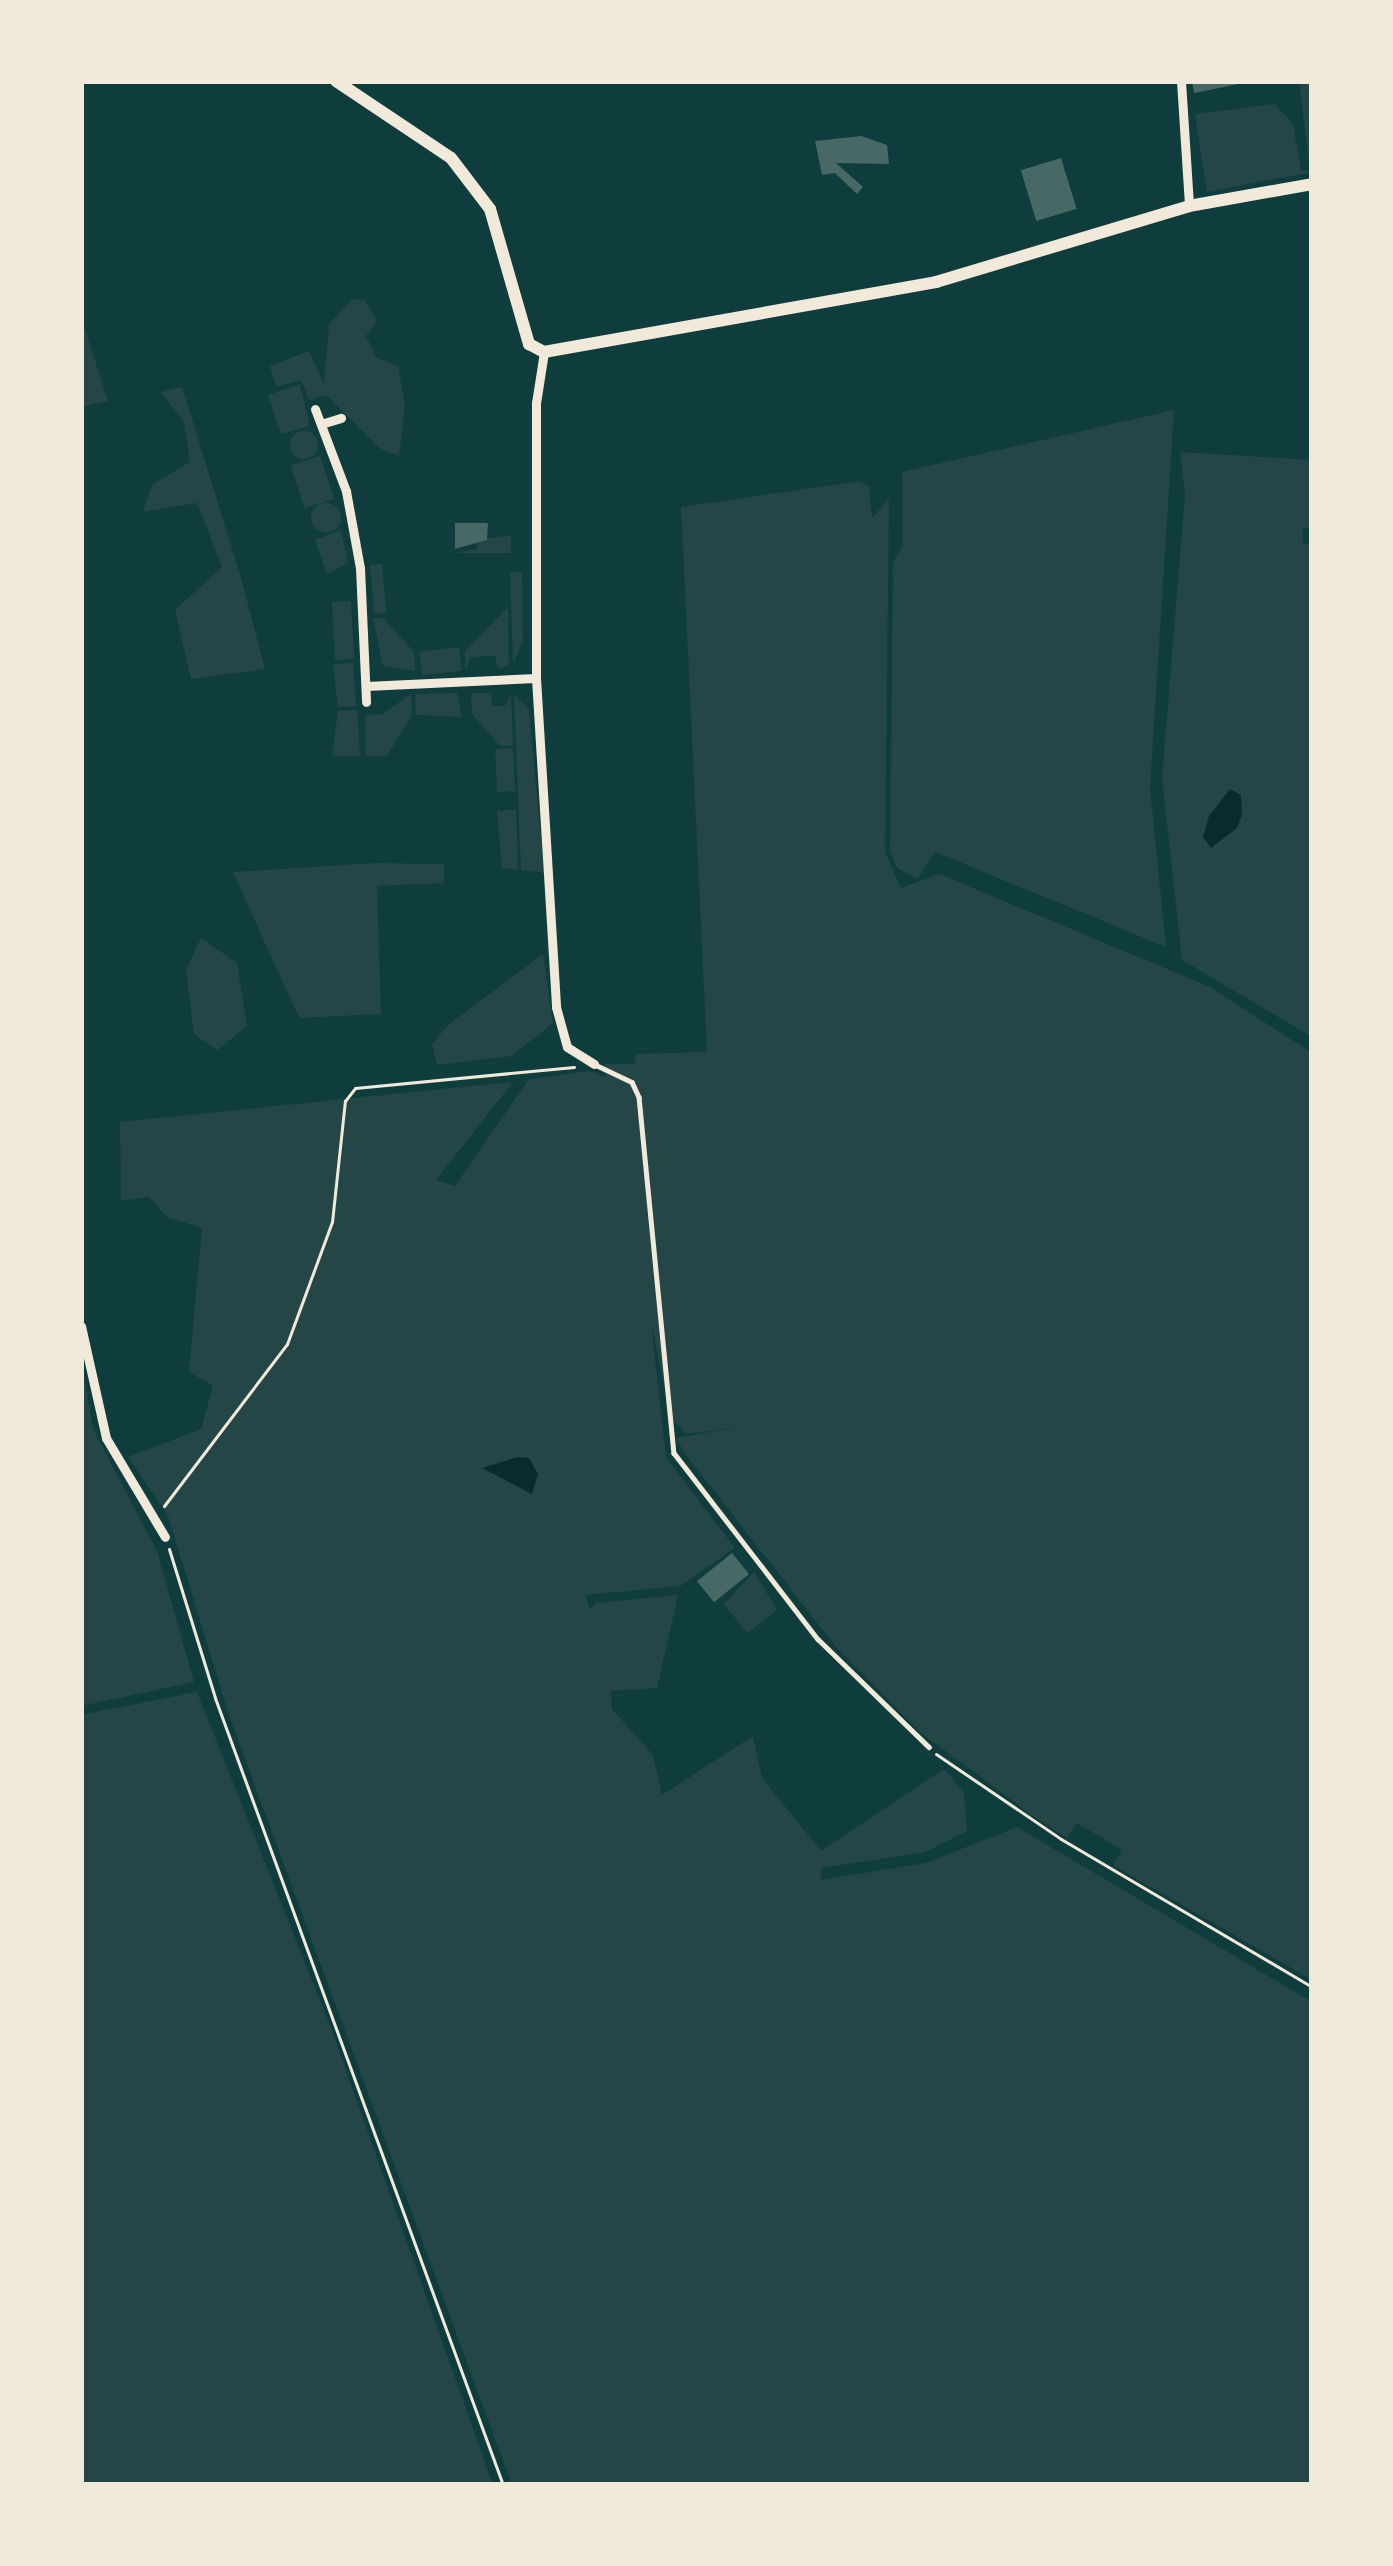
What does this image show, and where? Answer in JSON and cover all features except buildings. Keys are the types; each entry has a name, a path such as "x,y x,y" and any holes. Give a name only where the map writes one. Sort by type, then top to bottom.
{"street":[{"path":"336,81 451,158 490,209 523,325 544,352 536,403 536,678 556,1007 567,1047 594,1064"},
{"path":"1180,81 1189,206"},
{"path":"544,352 969,275 1189,206 1312,184"},
{"path":"315,409 346,491 358,560 366,702"},
{"path":"321,424 341,418"},
{"path":"366,686 536,678"},
{"path":"81,1326 106,1438 157,1516 165,1537"}],"lane":[{"path":"594,1064 632,1082 639,1097 674,1454 818,1639 929,1747"}],"path":[{"path":"157,1516 287,1344 332,1222 345,1101 355,1088 527,1075 594,1064"},
{"path":"165,1537 265,1835 503,2485"},
{"path":"929,1747 1078,1850 1312,1987"}],"shaded area":[{"path":"1299,81 1312,81 1312,172 1207,192 1195,114 1275,104 1293,124 1301,171 1310,170"},
{"path":"353,299 365,300 377,321 366,336 377,358 398,366 405,405 399,456 379,448 326,395 309,400 301,380 276,387 270,366 309,351 324,384 329,324"},
{"path":"81,317 108,401 81,407"},
{"path":"300,384 310,426 281,434 268,395"},
{"path":"182,387 265,669 191,679 175,610 222,567 197,503 143,512 152,485 190,462 184,422 161,392"},
{"path":"1174,410 1150,788 1166,947 935,852 917,879 897,868 890,851 893,562 903,546 902,472"},
{"path":"304,431 314,435 318,445 314,455 304,459 294,455 290,445 294,435"},
{"path":"1180,452 1312,460 1312,528 1302,527 1303,543 1312,545 1312,1037 1182,960 1162,778 1185,495"},
{"path":"320,456 334,499 304,508 291,466"},
{"path":"860,481 869,487 872,518 889,499 885,852 901,888 939,874 1210,987 1312,1053 1312,1980 1113,1865 1122,1850 1077,1823 1067,1838 921,1733 836,1647 684,1452 676,1438 739,1427 686,1434 671,1417 651,1323 666,1457 735,1548 680,1586 585,1595 590,1610 596,1603 678,1595 657,1688 611,1691 612,1709 653,1755 662,1795 753,1736 762,1778 821,1851 944,1769 964,1792 967,1831 926,1852 821,1868 821,1880 926,1863 1017,1827 1312,2002 1312,2485 512,2485 229,1715 168,1516 128,1457 201,1429 213,1386 189,1372 202,1228 167,1217 149,1197 121,1200 120,1122 513,1082 436,1180 455,1186 529,1079 590,1071 606,1077 604,1064 635,1064 635,1054 707,1052 681,507"},
{"path":"326,503 341,518 326,533 311,518"},
{"path":"341,530 348,563 327,574 315,540"},
{"path":"511,535 511,553 456,553 477,549 477,540"},
{"path":"382,564 386,613 374,614 370,565"},
{"path":"510,572 522,572 523,641 513,664"},
{"path":"351,601 354,659 335,660 332,602"},
{"path":"508,607 509,665 498,669 495,656 471,657 465,671 465,651"},
{"path":"373,618 383,618 414,652 415,671 383,666"},
{"path":"459,647 462,671 422,676 419,652"},
{"path":"353,662 356,706 338,707 333,665"},
{"path":"457,693 462,717 416,715 415,694"},
{"path":"471,693 491,693 492,706 505,706 511,694 513,746 499,745 472,714"},
{"path":"411,694 412,715 387,756 366,756 365,715 383,714"},
{"path":"514,695 529,709 544,872 521,870"},
{"path":"357,710 360,756 332,756 338,711"},
{"path":"513,748 515,791 497,792 495,749"},
{"path":"1230,789 1241,795 1242,814 1237,828 1211,848 1203,837 1209,816"},
{"path":"516,809 518,870 502,868 497,811"},
{"path":"444,864 444,883 377,886 381,1014 299,1018 233,872"},
{"path":"201,938 237,963 247,1026 217,1050 194,1034 186,970"},
{"path":"543,954 553,1023 512,1056 437,1065 432,1044 448,1025"},
{"path":"81,1357 93,1429 157,1551 194,1682 81,1706"},
{"path":"529,1458 538,1474 532,1494 482,1468"},
{"path":"754,1572 777,1610 747,1633 724,1604"},
{"path":"197,1692 331,2028 493,2485 81,2485 81,1715"}]}
